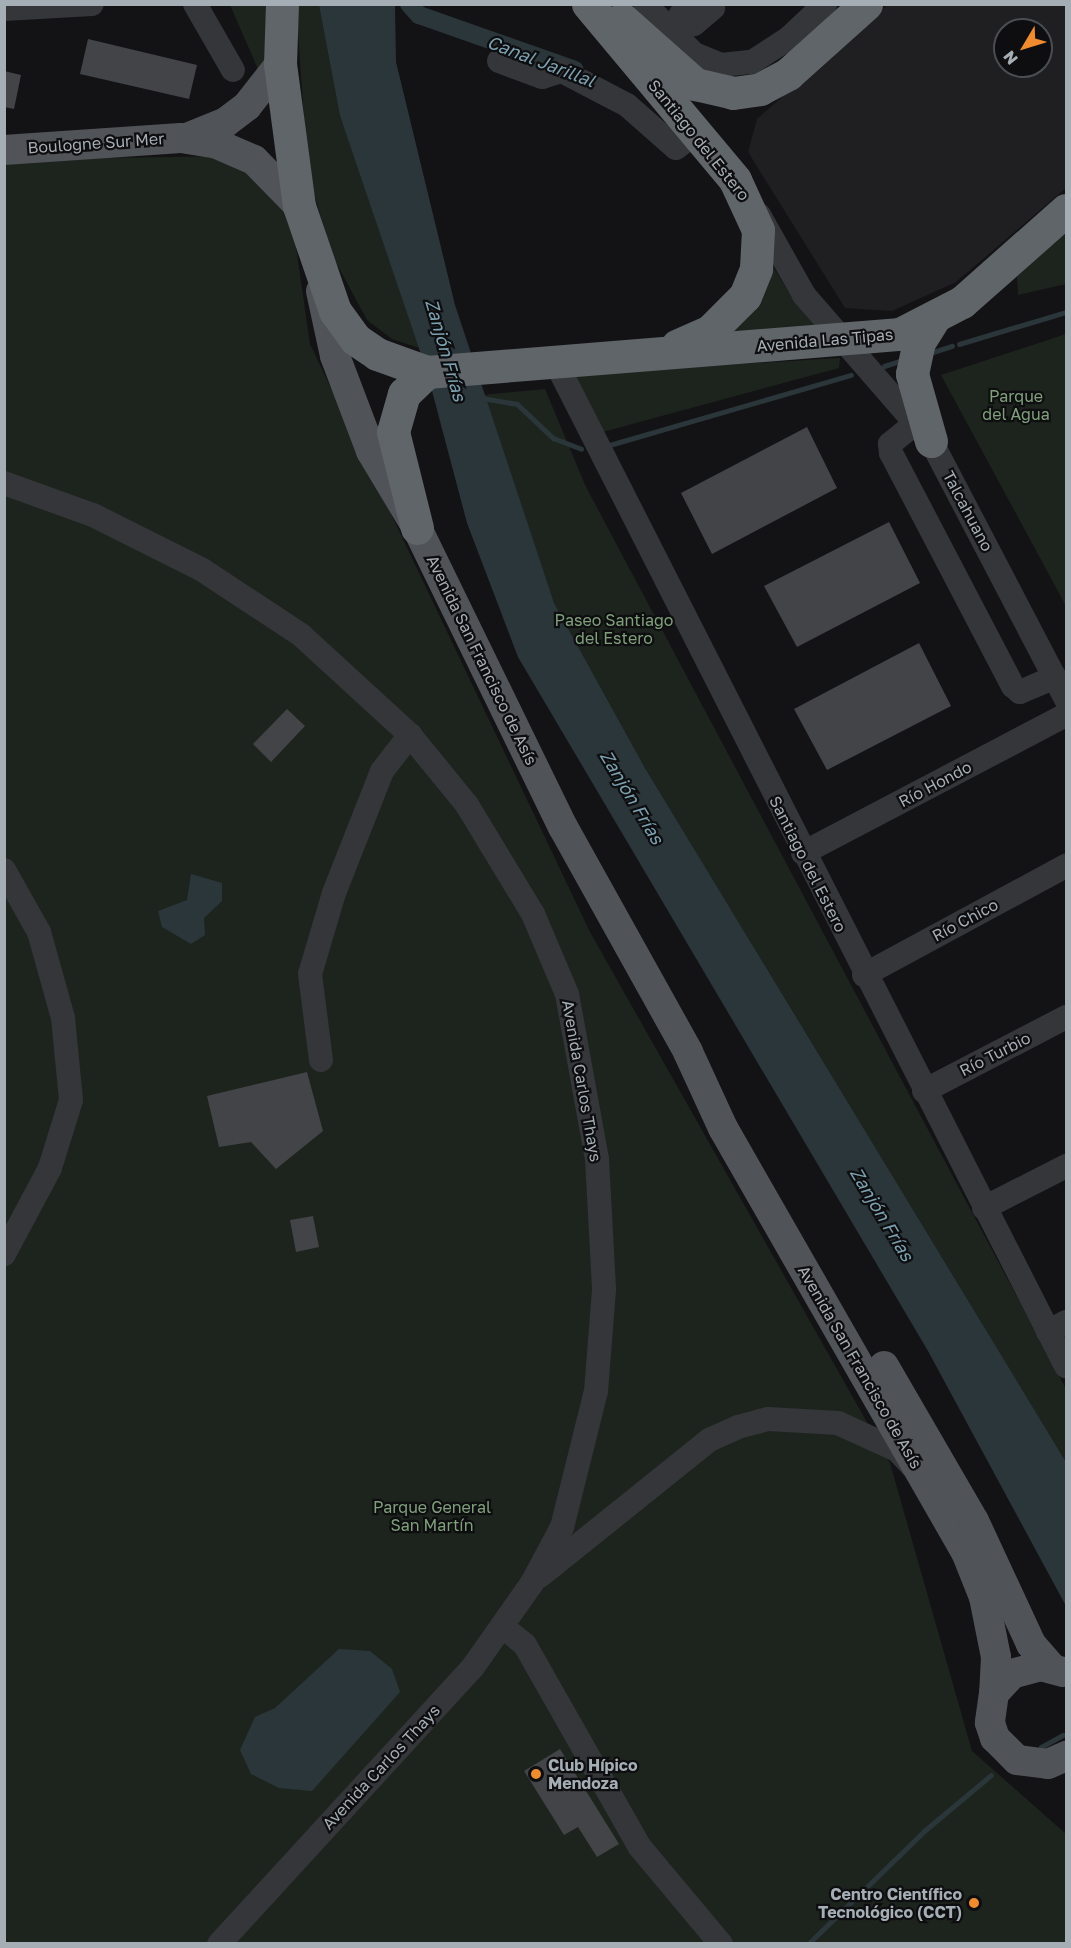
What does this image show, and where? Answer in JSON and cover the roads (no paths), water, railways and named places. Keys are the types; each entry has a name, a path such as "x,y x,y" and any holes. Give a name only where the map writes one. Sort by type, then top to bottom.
{"highway":[{"path":"282,4 280,64 299,206 312,253 335,311 355,339 377,354 427,372 404,394 393,432 417,528"},
{"name":"Santiago del Estero","path":"588,4 748,198"},
{"path":"607,4 694,84 733,93 760,89 788,74 866,4"},
{"name":"Avenida Las Tipas","path":"650,353 700,337 745,296 759,249 748,198"},
{"name":"Avenida Las Tipas","path":"427,372 554,359 842,340 900,334 933,320 1066,210"},
{"path":"924,431 912,374 920,342 933,320"}],"main road":[{"name":"Boulogne Sur Mer","path":"188,138 226,122 247,106 280,64"},
{"name":"Boulogne Sur Mer","path":"4,150 188,138 231,148 254,160 299,206"},
{"name":"Avenida San Francisco de Asís","path":"312,253 335,356 371,451 417,528 563,827 688,1052 723,1128 966,1552 984,1597 996,1657 990,1716 995,1738 1017,1760 1060,1765"},
{"name":"Avenida San Francisco de Asís","path":"688,1052 739,1120 939,1459 1031,1644 1062,1672"},
{"path":"994,1693 1021,1669 1062,1672"}],"street":[{"path":"4,9 92,4"},
{"path":"195,4 233,70"},
{"path":"645,4 694,54 722,65 752,62 825,4"},
{"path":"671,31 687,4"},
{"path":"671,31 694,24 713,8"},
{"path":"499,62 542,77 562,71 627,105 676,148 696,133"},
{"name":"Santiago del Estero","path":"748,198 794,281 842,340"},
{"name":"Talcahuano","path":"842,340 924,431 1066,699"},
{"name":"Santiago del Estero","path":"554,359 984,1209 1057,1327 1066,1366"},
{"path":"924,431 890,444 891,453 1013,686 1020,692 1055,677"},
{"name":"Avenida Carlos Thays","path":"4,483 93,515 201,569 301,635 410,735 467,805 533,914 567,994 597,1159 604,1290 596,1391 562,1527 532,1583 503,1627 398,1752 219,1944"},
{"name":"Río Hondo","path":"803,853 1066,715"},
{"path":"321,1060 310,974 334,893 382,771 410,735"},
{"name":"Río Chico","path":"864,975 1066,866"},
{"path":"4,870 39,932 63,1018 71,1100 50,1168 16,1241 4,1254"},
{"name":"Río Turbio","path":"924,1091 1066,1017"},
{"path":"984,1209 1066,1166"},
{"name":"Avenida Carlos Thays","path":"532,1583 709,1440 768,1419 801,1418 861,1430 897,1450 926,1481"},
{"path":"503,1627 525,1645 639,1846 721,1944"}],"water":[{"name":"Zanjón Frías","path":"319,5 395,5 396,62 455,305 554,603 645,768 1066,1462 1066,1606 928,1351 518,657 467,523 427,372 340,116"},
{"path":"191,874 222,883 222,901 204,918 205,935 191,944 162,927 158,911 187,900"},
{"path":"339,1649 370,1651 392,1669 400,1692 312,1791 279,1788 251,1774 240,1750 255,1717 275,1708"}],"waterway":[{"name":"Canal Jarillal","path":"409,4 419,15 575,70"},
{"name":"Canal Jarillal","path":"959,344 1066,312"},
{"name":"Canal Jarillal","path":"930,353 952,346"},
{"name":"Canal Jarillal","path":"884,366 903,360"},
{"path":"606,446 851,375"},
{"name":"Zanjón Frías","path":"476,397 517,404 553,438 581,449"},
{"path":"1041,1747 1063,1735"},
{"path":"808,1944 924,1831 991,1775"}],"place":[{"name":"Club Hípico Mendoza","path":"536,1774"},
{"name":"Centro Científico Tecnológico (CCT)","path":"974,1903"}],"park label":[{"name":"Parque del Agua","path":"1016,405"},
{"name":"Paseo Santiago del Estero","path":"614,629"},
{"name":"Parque General San Martín","path":"432,1516"}]}
